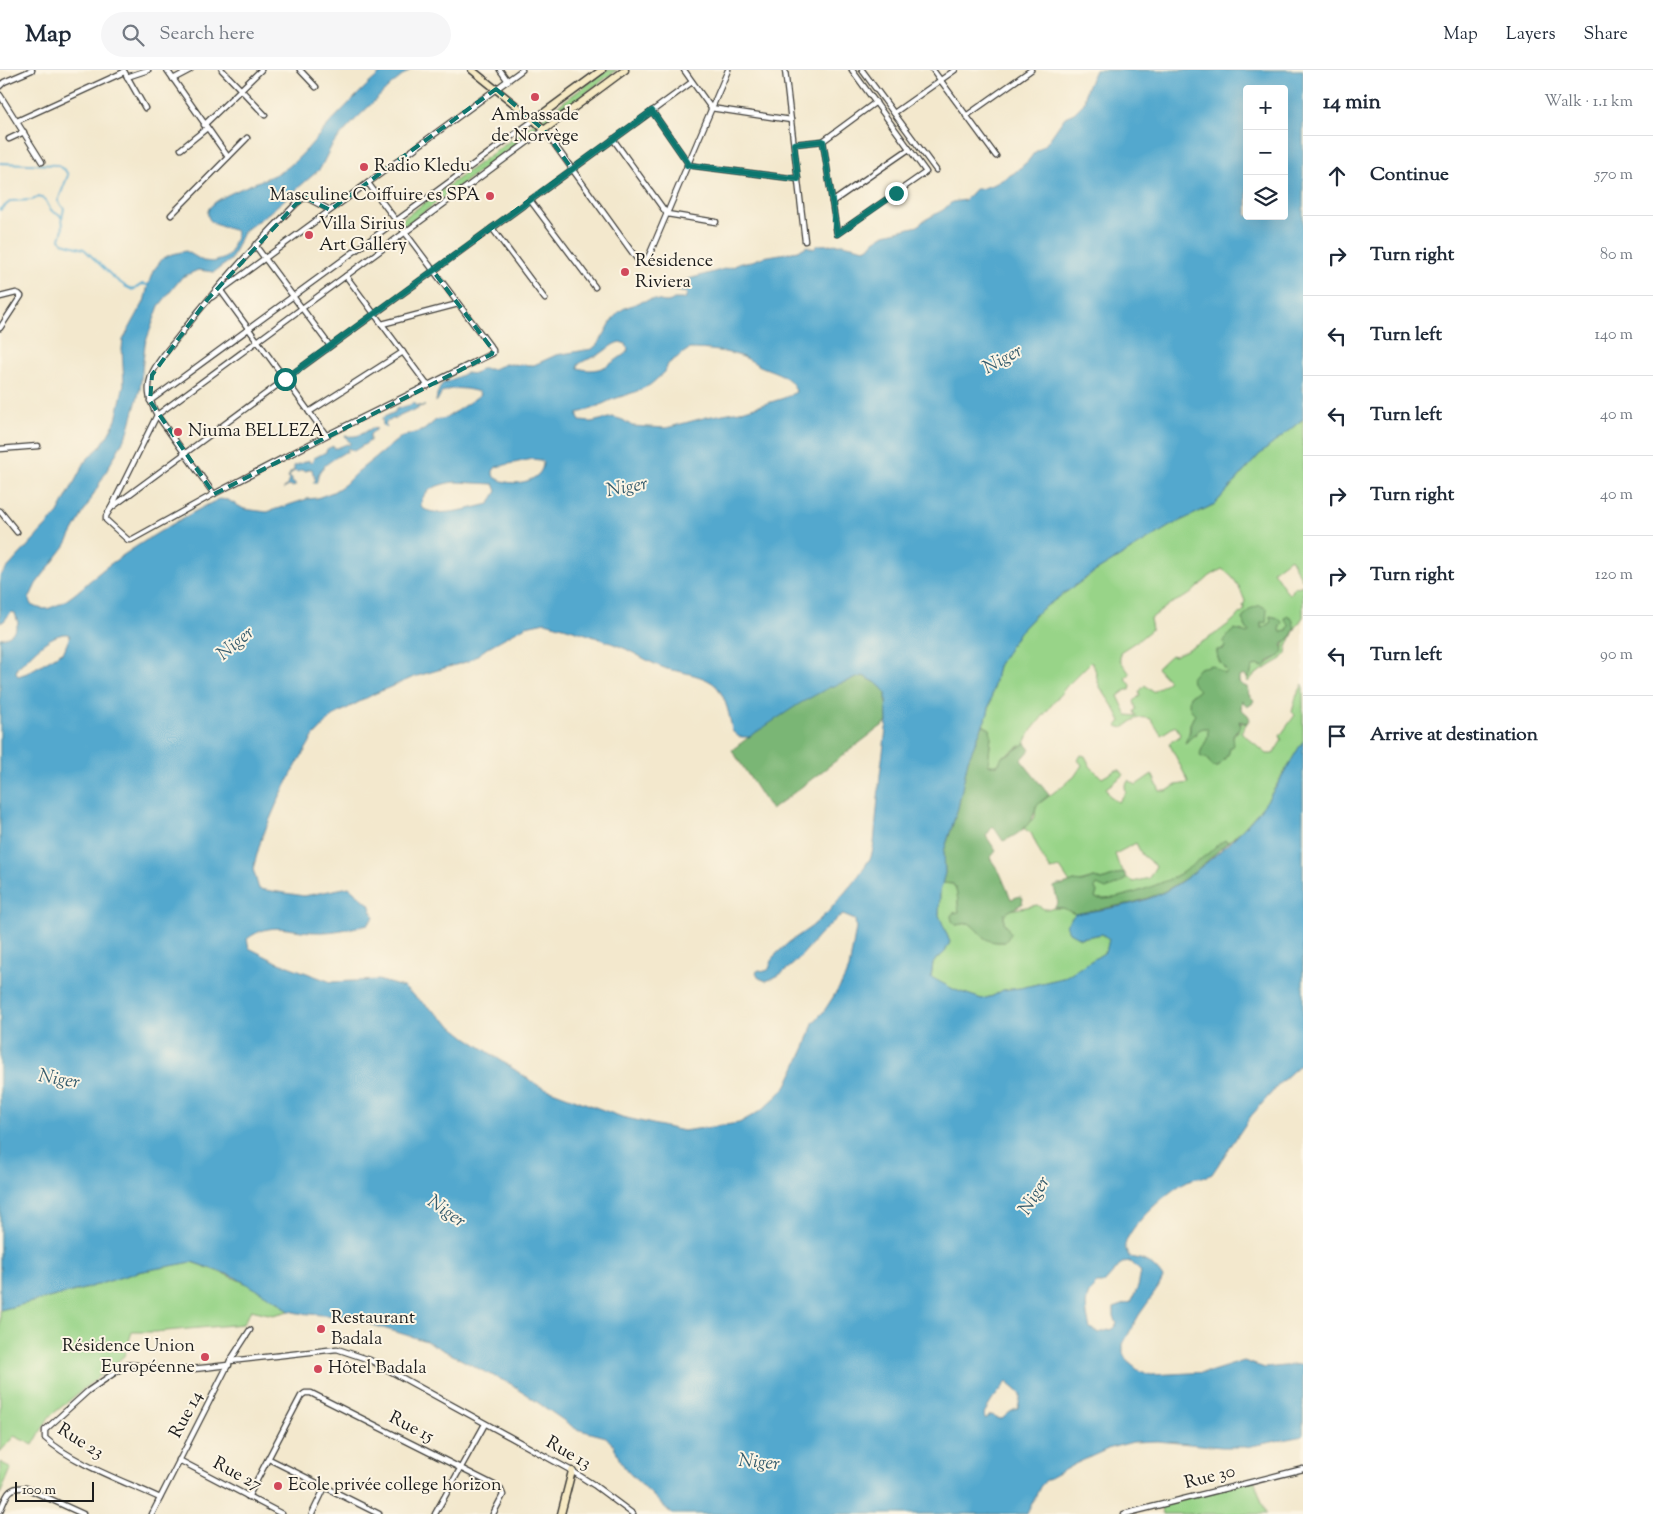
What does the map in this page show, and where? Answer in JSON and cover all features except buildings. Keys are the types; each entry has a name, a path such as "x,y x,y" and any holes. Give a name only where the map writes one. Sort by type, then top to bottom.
{"street":[{"path":"0,86 4,82 32,70"},
{"path":"17,121 125,73 148,70"},
{"path":"167,70 228,157"},
{"path":"173,79 190,70"},
{"path":"222,70 265,115"},
{"path":"181,149 261,70"},
{"path":"300,70 316,88"},
{"path":"472,70 544,130 640,261 645,261 648,258 728,70"},
{"path":"500,70 508,81"},
{"path":"205,303 522,70"},
{"path":"150,401 602,70"},
{"path":"368,183 396,221 405,233 433,271 493,350 494,353 326,435 130,541 106,520 106,516 157,416 302,308 405,233 625,70"},
{"path":"684,70 711,108 791,120"},
{"path":"785,70 805,241"},
{"path":"823,141 837,234 926,172 852,70"},
{"path":"862,70 936,170"},
{"path":"933,70 996,156"},
{"path":"894,113 955,70"},
{"path":"966,116 1030,70"},
{"path":"125,73 145,108"},
{"path":"111,508 692,82"},
{"path":"0,95 42,162"},
{"path":"794,144 823,141 876,102"},
{"path":"652,111 688,164 798,179"},
{"path":"9,139 24,132"},
{"path":"171,215 247,138"},
{"path":"613,139 667,214 716,222"},
{"path":"832,202 910,149"},
{"path":"214,494 157,416 150,401 148,390 152,375 158,363 205,303 256,245 296,204 302,199 307,198 330,210"},
{"path":"530,200 596,287"},
{"path":"492,228 545,299"},
{"path":"256,245 330,346"},
{"path":"346,276 428,386"},
{"path":"220,291 326,435"},
{"path":"0,297 16,293 21,296 0,328"},
{"path":"382,324 458,304"},
{"path":"309,412 403,352"},
{"path":"0,449 38,446"},
{"path":"0,511 17,532"},
{"name":"Rue 14","path":"152,1514 230,1363 250,1330"},
{"name":"Rue 13","path":"230,1363 337,1349 370,1360 572,1471 633,1514"},
{"name":"Rue 23","path":"160,1498 80,1461 51,1444 45,1438 45,1430 88,1391 126,1365 133,1364 165,1370 181,1370 230,1363"},
{"name":"Rue 15","path":"269,1459 301,1396 306,1392 311,1392 500,1488 503,1495 493,1514"},
{"path":"435,1514 485,1424"},
{"path":"248,1498 269,1459 379,1514"},
{"name":"Rue 27","path":"179,1460 248,1498 282,1514"},
{"name":"Rue 30","path":"1124,1514 1303,1469"},
{"path":"561,1514 572,1471"},
{"path":"0,1511 8,1494 13,1488 19,1487 26,1488 83,1514"},
{"path":"312,1514 326,1487"}],"highlighted area":[{"path":"496,89 544,130 572,169 433,271 493,350 492,354 214,494 150,401 152,375 207,300 296,204 307,198 330,210"}],"green space":[{"path":"607,70 617,70 402,228 397,223"},
{"path":"1303,419 1303,581 1290,558 1273,571 1289,594 1294,588 1303,585 1303,617 1295,629 1292,622 1288,622 1287,631 1281,633 1278,618 1270,616 1271,623 1261,628 1261,622 1266,623 1249,611 1242,619 1247,629 1251,632 1246,633 1241,630 1225,645 1224,649 1217,650 1221,664 1227,671 1225,675 1212,665 1204,668 1199,691 1190,696 1190,706 1195,714 1190,724 1189,735 1195,735 1200,729 1207,728 1208,738 1200,753 1213,767 1218,767 1229,753 1231,741 1238,731 1238,720 1241,723 1247,723 1241,732 1267,754 1273,754 1282,740 1280,736 1295,715 1292,712 1296,697 1303,684 1303,741 1265,804 1242,830 1228,842 1226,840 1202,860 1169,880 1123,896 1095,898 1097,892 1095,888 1097,885 1121,883 1127,878 1133,882 1149,878 1156,866 1142,855 1136,843 1115,854 1119,866 1124,872 1102,880 1094,878 1070,883 1060,868 1051,870 1042,857 1031,833 1023,828 1035,817 1036,806 1074,777 1082,765 1078,760 1081,755 1085,756 1090,766 1102,778 1116,770 1120,770 1124,775 1106,788 1111,797 1119,802 1126,792 1125,786 1129,780 1136,785 1152,774 1160,791 1167,791 1176,785 1189,783 1169,743 1179,737 1180,733 1175,726 1161,735 1151,719 1147,718 1136,719 1123,728 1117,726 1121,721 1100,687 1095,668 1091,662 1066,687 1031,731 1025,743 1002,757 998,765 988,765 991,736 990,729 983,725 988,713 998,666 1019,632 1038,612 1093,573 1170,526 1215,504 1259,455","holes":["1222,569 1227,572 1239,587 1245,601 1243,606 1245,609 1212,636 1174,656 1171,655 1157,668 1169,681 1153,692 1145,685 1139,692 1140,695 1134,701 1136,709 1134,712 1137,716 1127,715 1118,696 1126,690 1130,690 1131,685 1125,678 1130,674 1120,660 1120,652 1152,629 1150,619 1170,604 1189,595 1210,576"]},
{"path":"1260,605 1267,609 1266,623 1261,622 1261,628 1271,623 1270,616 1278,618 1282,622 1279,629 1281,632 1287,631 1289,625 1284,618 1287,615 1292,618 1295,629 1289,639 1284,642 1282,646 1283,651 1280,656 1269,661 1265,667 1257,665 1252,668 1250,676 1247,678 1245,675 1239,677 1239,682 1247,687 1249,695 1254,700 1247,707 1242,700 1241,709 1250,719 1247,723 1239,721 1241,725 1233,736 1234,745 1229,748 1229,753 1218,767 1213,767 1207,759 1200,756 1208,735 1207,728 1200,729 1185,743 1195,714 1191,710 1190,696 1199,690 1192,683 1191,678 1199,668 1212,665 1225,674 1227,671 1221,664 1217,650 1224,649 1225,645 1223,642 1235,629 1246,633 1249,632 1242,619 1250,609"},
{"path":"1295,629 1282,659 1254,675 1248,682 1247,678 1250,676 1252,668 1257,665 1262,667 1280,656 1284,644"},
{"path":"863,676 875,682 886,692 887,722 771,810 732,750 766,724 805,699 838,684"},
{"path":"983,725 990,729 991,736 988,765 998,765 1002,757 1025,743 1030,750 1021,760 1049,795 1036,806 1032,818 1025,828 1015,835 1003,841 993,826 986,836 996,851 990,858 1000,873 1011,899 1020,896 1023,898 1022,904 1004,914 1004,922 1011,934 1005,942 987,940 969,923 956,925 952,921 951,916 953,913 959,912 956,891 953,884 942,883 945,873 944,851 958,808 968,760"},
{"path":"1226,840 1228,842 1194,873 1160,894 1132,903 1075,914 1063,908 1054,907 1058,903 1054,887 1058,885 1074,881 1082,882 1094,878 1102,880 1124,872 1127,878 1121,883 1106,889 1097,885 1095,888 1097,892 1095,898 1123,896 1176,876"},
{"path":"942,883 953,884 958,898 959,912 951,916 952,921 956,925 969,923 987,940 1005,942 1007,926 1004,922 1004,914 1010,910 1037,905 1044,909 1063,908 1075,914 1066,925 1069,932 1080,938 1102,934 1110,939 1107,948 1104,953 1063,978 1003,990 993,996 982,999 955,990 931,978 933,963 945,952 950,942 939,916"},
{"path":"191,1262 230,1276 255,1288 289,1311 273,1315 251,1310 243,1324 155,1332 132,1332 124,1356 49,1417 33,1445 14,1436 0,1452 0,1310 84,1289 138,1272"},
{"path":"0,1462 11,1469 0,1495"},
{"path":"1254,1479 1266,1514 1162,1514 1160,1503"}],"water":[{"name":"Niger","path":"384,70 410,70 391,85 332,145 320,169 270,212 243,232 231,260 214,272 198,270 182,277 159,306 145,344 140,389 128,432 65,546 36,584 29,599 31,605 45,609 67,600 109,565 136,547 176,522 219,499 228,500 244,509 267,512 333,492 401,437 424,430 436,420 446,418 480,395 479,392 471,390 451,389 443,392 436,402 437,394 442,384 466,373 475,374 480,369 493,369 505,364 534,365 556,355 592,349 601,340 614,317 623,309 649,300 668,302 674,299 685,299 687,293 675,291 675,286 682,285 685,280 735,266 740,262 747,263 763,257 798,251 807,246 814,249 818,245 843,244 865,249 885,234 918,226 952,202 965,200 975,189 995,184 1014,173 1028,161 1034,153 1046,144 1065,117 1074,113 1084,103 1086,90 1095,70 1303,70 1303,419 1259,455 1215,504 1170,526 1093,573 1038,612 1019,632 998,666 988,713 968,760 958,808 944,851 945,873 940,892 939,915 950,942 945,952 933,963 931,977 955,990 982,999 993,996 1003,990 1063,978 1104,953 1109,939 1102,934 1080,938 1069,932 1066,925 1075,914 1118,907 1150,898 1173,887 1203,866 1257,814 1276,787 1303,741 1303,1062 1282,1081 1251,1116 1212,1174 1190,1180 1173,1190 1152,1208 1127,1238 1125,1246 1129,1257 1149,1263 1163,1278 1123,1344 1123,1353 1127,1361 1138,1370 1151,1375 1209,1372 1244,1361 1265,1368 1303,1364 1303,1436 1246,1447 1222,1447 1157,1441 1133,1442 1110,1448 1046,1480 1040,1487 1027,1514 672,1514 628,1472 620,1461 614,1446 606,1437 576,1429 511,1384 426,1341 346,1317 289,1311 280,1303 233,1276 192,1262 138,1272 84,1289 0,1310 0,638 12,634 18,623 15,613 11,612 0,623 0,576 58,513 86,460 100,447 116,420 124,384 123,340 144,302 153,271 163,258 172,254 186,251 203,261 213,262 223,259 230,254 237,233 210,220 208,211 212,205 230,194 277,174 290,166 348,104","holes":["620,342 626,344 628,350 614,362 595,370 578,368 578,365 581,363","689,349 730,353 781,375 791,382 796,392 784,398 745,410 707,417 666,428 632,426 623,420 613,417 591,422 580,421 578,413 650,385 665,372 668,364","532,459 543,462 542,469 537,475 523,482 514,483 506,482 493,475 496,467","456,482 494,484 497,491 489,504 464,510 435,512 421,507 424,496 428,491 444,484","545,622 575,631 607,641 667,669 694,675 713,683 720,691 725,702 732,731 739,737 749,737 799,704 830,687 863,676 875,682 886,692 887,722 871,857 857,878 828,912 773,957 769,969 756,972 759,978 766,981 789,968 823,931 843,915 855,920 856,928 849,969 824,1011 813,1023 806,1045 787,1085 762,1110 739,1123 683,1131 622,1117 539,1086 466,1037 403,987 378,980 331,982 277,962 249,948 247,939 256,933 273,928 306,932 335,931 367,925 374,917 369,904 349,887 304,896 259,889 253,869 261,840 280,796 313,737 333,716 374,694 414,677 469,661 490,646 526,626","63,634 70,636 64,651 27,673 18,676 16,673 17,668 38,648 56,636","1131,1262 1141,1272 1138,1287 1131,1302 1114,1308 1117,1324 1112,1329 1099,1333 1090,1328 1086,1304 1092,1289 1097,1284 1103,1284 1122,1263","1007,1382 1021,1394 1018,1408 1002,1419 996,1418 993,1415 989,1416 986,1420 983,1415"]},
{"path":"413,402 416,406 418,404 419,406 425,406 418,407 418,409 387,421 385,424 386,428 383,425 382,418 395,412 396,409 410,405"},
{"path":"372,428 377,429 370,434 370,441 354,451 348,448 347,452 329,462 319,472 316,483 313,483 316,479 312,469 295,471 289,477 292,479 292,483 295,483 295,486 292,487 291,485 283,489 287,485 288,478 290,473 294,470 294,466 309,460 312,463 314,458 333,446 333,448 337,448 349,445 350,443 345,436 359,435"}],"waterway":[{"path":"0,163 57,165 65,170 68,175 58,201 64,209 62,218"},
{"path":"0,210 11,201 32,200 38,197 45,199 52,211 59,214 62,220 63,229 60,239 63,243 84,249 114,278 133,290 142,284 148,285"}],"place":[{"name":"Ambassade de Norvège","path":"535,97"},
{"name":"Radio Kledu","path":"364,167"},
{"name":"Masculine Coiffuire es SPA","path":"490,196"},
{"name":"Villa Sirius Art Gallery","path":"309,235"},
{"name":"Résidence Riviera","path":"625,272"},
{"name":"Niuma BELLEZA","path":"178,432"},
{"name":"Restaurant Badala","path":"321,1329"},
{"name":"Résidence Union Européenne","path":"205,1357"},
{"name":"Hôtel Badala","path":"318,1369"},
{"name":"Ecole privée college horizon","path":"278,1486"}],"route":[{"path":"285,379 652,111 688,163 687,165 798,179 794,144 823,141 837,234 896,193"}]}
